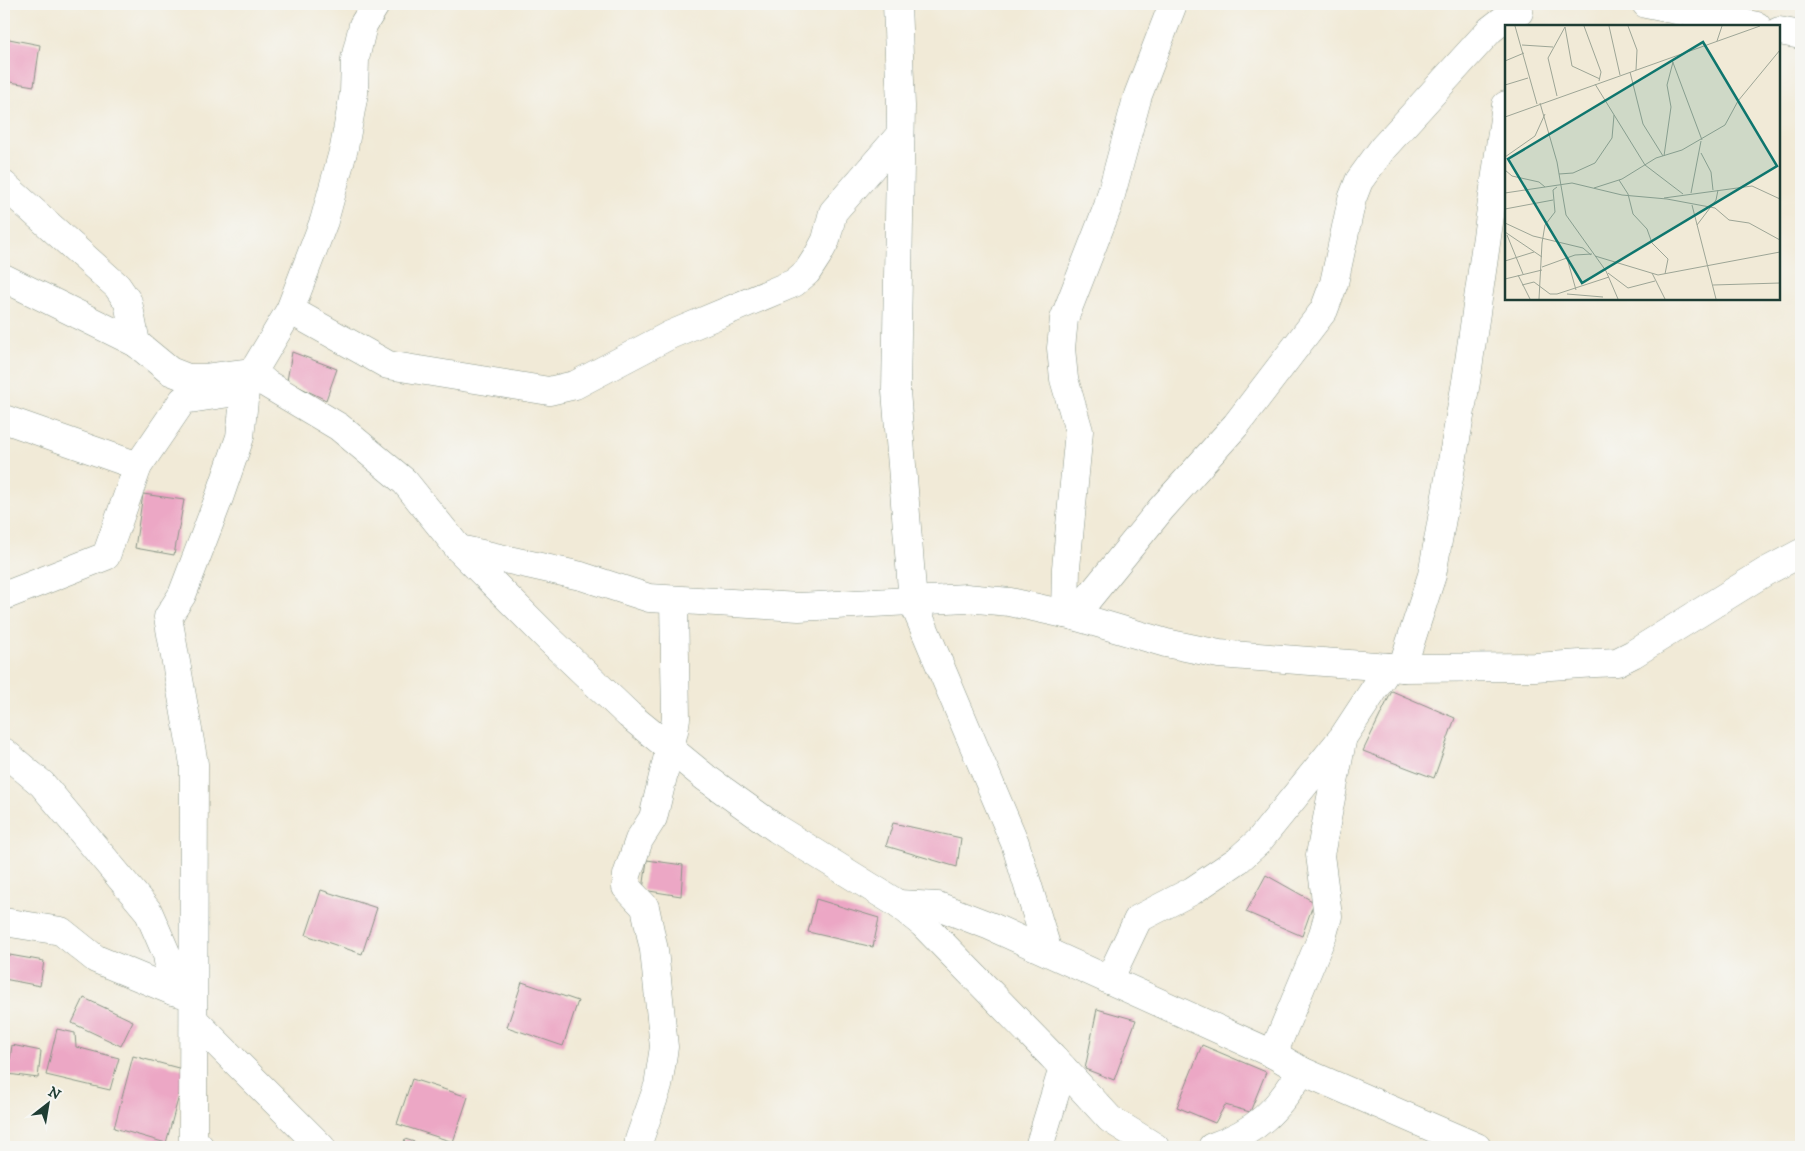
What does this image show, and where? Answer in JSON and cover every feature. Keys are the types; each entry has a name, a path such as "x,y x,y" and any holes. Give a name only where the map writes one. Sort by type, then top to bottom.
{"street":[{"path":"200,1147 193,1139 187,1003 194,764 168,617 182,595 240,437 249,381 290,310 324,221 344,148 354,93 355,59 363,26 376,4"},
{"path":"897,4 900,135 896,391 913,602 1015,842 1048,952"},
{"path":"1070,615 1066,568 1079,431 1064,379 1061,348 1064,319 1108,206 1138,95 1172,4"},
{"path":"1646,4 1752,25"},
{"path":"1070,615 1236,425 1324,310 1334,283 1352,199 1359,181 1378,154 1490,30 1508,16 1519,14"},
{"path":"1780,31 1801,35"},
{"path":"1109,980 1138,920 1192,891 1238,860 1258,842 1396,668 1432,575 1466,382 1505,112"},
{"path":"290,310 388,365 549,391 575,385 670,335 794,283 807,272 818,255 826,240 834,212 900,135"},
{"path":"4,184 117,286 128,302 136,343"},
{"path":"4,278 136,343 170,371 188,378 222,377 267,384 339,427 405,482 459,549 550,640 629,715 669,749 777,830 898,904 940,941 1110,1119 1155,1147"},
{"path":"4,596 106,556 138,466 183,400 249,381"},
{"path":"4,419 138,466"},
{"path":"459,549 582,576 649,598 799,608 966,598 1010,602 1070,615 1166,643 1219,654 1396,668 1535,667 1617,662 1634,654 1765,572 1801,553"},
{"path":"639,1147 639,1140 658,1086 664,1047 651,933 645,907 626,887 627,875 639,840 653,818 676,718 674,601"},
{"path":"1273,1054 1323,934 1328,916 1320,855 1343,737"},
{"path":"4,752 42,784 148,911 187,1003 321,1147"},
{"path":"898,904 938,906 990,926 1273,1054 1302,1071 1477,1147"},
{"path":"4,922 61,931 96,959 187,1003"},
{"path":"1040,1147 1063,1068"},
{"path":"1212,1147 1251,1130 1281,1104 1302,1071"}],"building":[{"path":"4,38 40,45 34,86 4,81"},
{"path":"292,352 337,369 326,400 287,381"},
{"path":"143,494 184,500 174,555 135,548"},
{"path":"1392,691 1455,718 1434,778 1363,751"},
{"path":"893,823 961,838 957,867 886,846"},
{"path":"647,860 683,865 681,896 643,890"},
{"path":"1266,875 1314,902 1302,936 1246,912"},
{"path":"321,890 377,908 362,954 306,935"},
{"path":"816,899 879,918 873,947 808,932"},
{"path":"4,954 44,961 40,986 4,979"},
{"path":"522,982 578,1001 563,1046 507,1027"},
{"path":"84,998 133,1021 121,1046 72,1023"},
{"path":"1097,1009 1136,1020 1114,1080 1085,1069"},
{"path":"57,1029 75,1033 76,1047 119,1058 110,1090 46,1075"},
{"path":"12,1045 41,1051 38,1078 8,1074"},
{"path":"1202,1045 1266,1072 1250,1112 1225,1105 1215,1123 1177,1107"},
{"path":"133,1056 186,1070 166,1143 114,1128"},
{"path":"412,1079 468,1097 453,1142 397,1124"},
{"path":"405,1139 430,1147 402,1147"}]}
